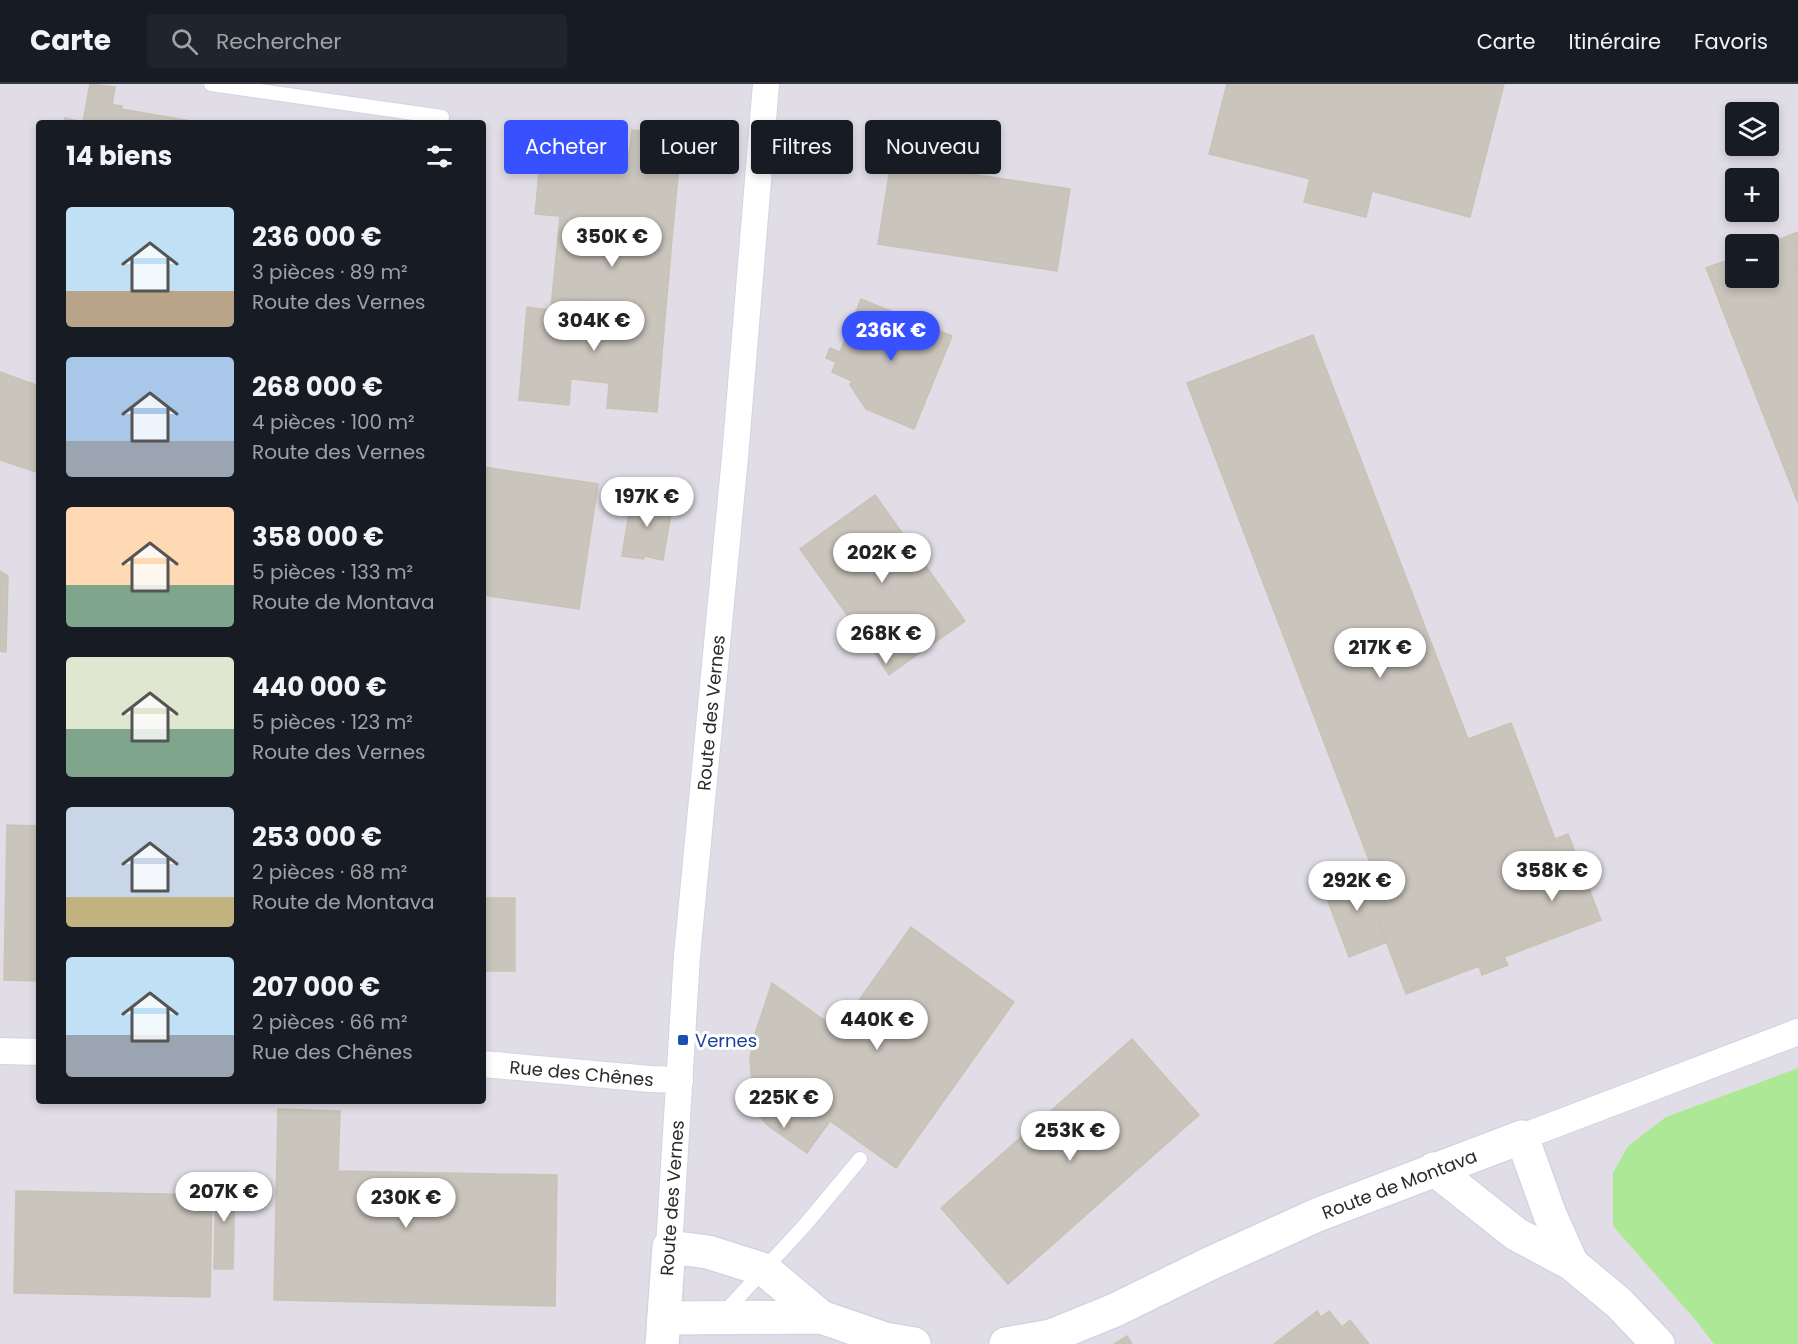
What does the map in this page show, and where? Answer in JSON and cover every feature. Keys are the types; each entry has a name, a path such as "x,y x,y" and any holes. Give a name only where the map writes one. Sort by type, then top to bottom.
{"street":[{"name":"Route des Vernes","path":"663,1331 687,956 734,468 766,84"},
{"name":"Route de Montava","path":"1006,1344 1051,1336 1115,1310 1317,1215 1798,1032"},
{"path":"0,1051 36,1052"},
{"name":"Rue des Chênes","path":"486,1064 680,1080"},
{"path":"1522,1137 1550,1215 1572,1264"},
{"path":"1434,1170 1516,1234 1572,1264 1619,1303 1658,1344"},
{"path":"669,1247 708,1252 765,1270 821,1317"},
{"path":"663,1331 719,1317 821,1317 885,1340 914,1344"}],"lane":[{"path":"211,84 442,117"},
{"path":"719,1317 765,1270 860,1159"}],"shaded area":[{"path":"0,84 1798,84 1798,1068 1666,1117 1692,1316 1714,1344 0,1344"}],"green space":[{"path":"1798,1068 1798,1344 1714,1344 1613,1226 1613,1173 1628,1146 1666,1117"}],"building":[{"path":"90,84 115,87 112,105 87,100"},
{"path":"1227,84 1504,84 1470,217 1372,191 1366,217 1304,202 1310,179 1209,154"},
{"path":"87,100 122,106 120,120 84,120"},
{"path":"121,109 185,120 119,120"},
{"path":"632,130 640,131 640,174 678,174 672,239 559,228 560,216 535,214 539,174 628,174"},
{"path":"889,174 971,174 1070,189 1057,271 878,244"},
{"path":"559,228 672,239 666,307 552,297"},
{"path":"1798,232 1798,240 1779,247 1779,239"},
{"path":"1798,240 1798,270 1779,277 1779,247"},
{"path":"1725,261 1725,268 1709,275 1706,268"},
{"path":"1725,268 1725,288 1752,288 1719,301 1709,275"},
{"path":"1798,270 1798,503 1719,301 1752,288 1779,288 1779,277"},
{"path":"552,297 666,307 657,412 607,408 609,383 571,379 569,405 519,400 527,307 551,310"},
{"path":"861,299 952,336 914,429 866,409 850,385 852,381 832,372"},
{"path":"1313,335 1468,739 1511,723 1555,839 1545,843 1577,926 1405,991 1373,907 1385,902 1187,383"},
{"path":"830,348 840,352 836,362 826,358"},
{"path":"0,372 36,385 36,472 0,460"},
{"path":"486,467 598,484 579,609 486,595"},
{"path":"632,495 673,502 663,560 644,556 644,559 622,556"},
{"path":"875,495 965,621 894,671 882,655 878,658 800,549"},
{"path":"0,571 8,576 6,652 0,651"},
{"path":"882,655 894,671 889,675 878,658"},
{"path":"7,825 36,826 36,981 4,980"},
{"path":"1568,834 1601,920 1504,957 1508,965 1482,975 1479,966 1406,994 1405,991 1577,926 1545,843"},
{"path":"1372,869 1385,902 1373,907 1387,942 1349,957 1323,888"},
{"path":"486,898 515,898 515,971 486,971"},
{"path":"911,927 1014,1002 896,1168 830,1121 814,1143 767,1111 764,1103 757,1107 752,1085 750,1058 754,1037 772,983 838,1030"},
{"path":"1132,1039 1199,1115 1008,1284 941,1208"},
{"path":"764,1103 767,1111 814,1143 807,1153 767,1125 753,1108"},
{"path":"278,1109 340,1111 338,1171 557,1175 555,1306 274,1300"},
{"path":"216,1177 235,1178 233,1269 214,1269"},
{"path":"16,1191 212,1195 210,1297 14,1293"},
{"path":"1317,1311 1321,1317 1329,1311 1342,1327 1350,1320 1369,1344 1274,1344"},
{"path":"1127,1336 1132,1344 1114,1344"}],"place":[{"name":"Vernes","path":"683,1040"}]}
